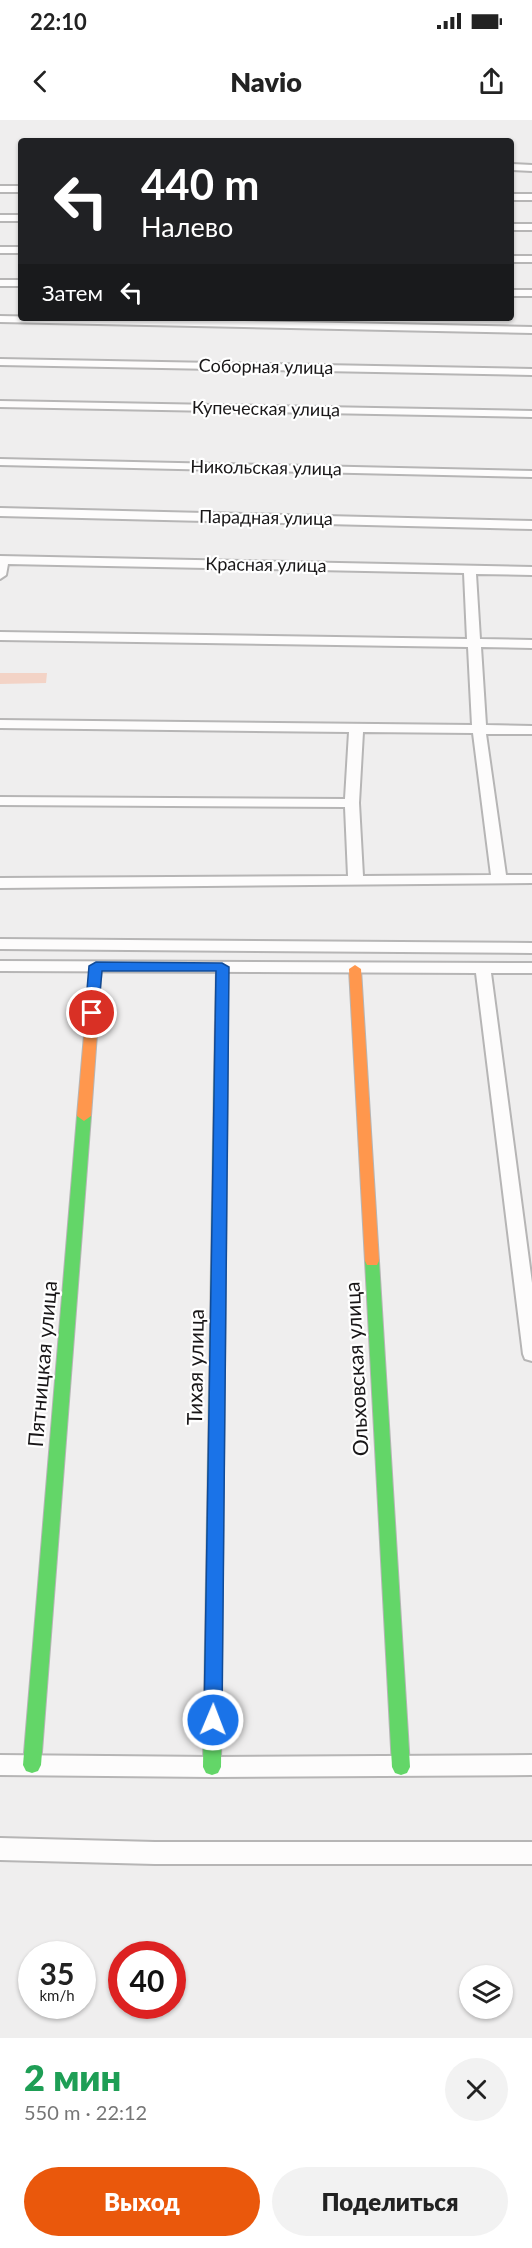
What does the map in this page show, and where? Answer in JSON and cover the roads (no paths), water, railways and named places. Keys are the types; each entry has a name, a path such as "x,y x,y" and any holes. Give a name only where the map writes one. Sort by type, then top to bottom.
{"street":[{"path":"514,167 532,168"},
{"path":"0,189 18,189"},
{"path":"514,197 532,197"},
{"path":"0,218 18,218"},
{"path":"514,227 532,227"},
{"path":"0,250 18,250"},
{"path":"514,259 532,260"},
{"path":"0,283 18,283"},
{"path":"514,293 532,293"},
{"path":"0,319 18,319"},
{"path":"90,321 532,330"},
{"name":"Соборная улица","path":"0,362 532,372"},
{"name":"Купеческая улица","path":"0,404 532,414"},
{"name":"Никольская улица","path":"0,462 532,474"},
{"name":"Парадная улица","path":"0,512 532,525"},
{"path":"0,575 2,560"},
{"name":"Красная улица","path":"2,560 532,571"},
{"path":"470,570 479,729 499,880"},
{"path":"0,636 532,644"},
{"path":"0,724 532,730"},
{"path":"356,729 352,803 356,880"},
{"path":"0,801 352,803"},
{"path":"0,883 532,879"},
{"path":"0,944 532,948"},
{"path":"0,966 532,968"},
{"name":"Пятницкая улица","path":"32,1765 96,966"},
{"name":"Тихая улица","path":"212,1767 222,967"},
{"name":"Ольховская улица","path":"355,969 401,1767"},
{"path":"483,969 532,1354"},
{"path":"0,1765 212,1767 532,1765"},
{"path":"0,1849 155,1853 532,1853"}]}
